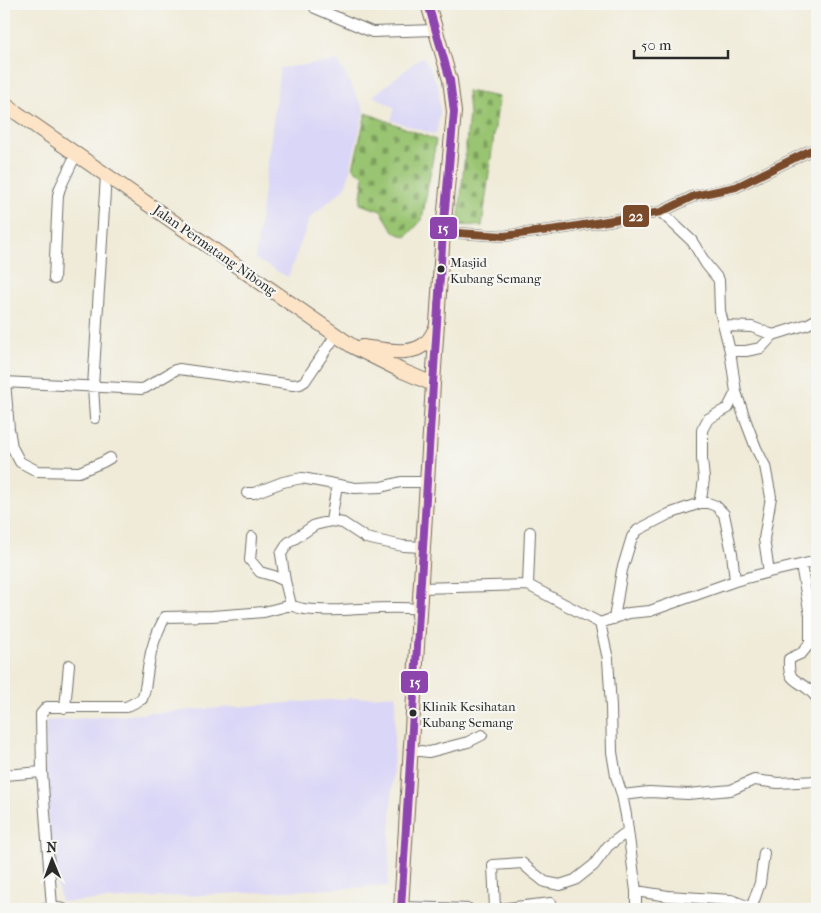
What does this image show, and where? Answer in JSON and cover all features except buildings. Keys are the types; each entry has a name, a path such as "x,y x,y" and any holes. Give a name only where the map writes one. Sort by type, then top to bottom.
{"main road":[{"path":"401,908 433,384 454,112 450,80 428,4"},
{"name":"Jalan Permatang Nibong","path":"4,104 352,346 433,384"},
{"path":"352,346 404,351 418,348 427,342 437,327"}],"street":[{"path":"816,4 817,11"},
{"path":"316,8 372,32 434,25"},
{"path":"444,232 504,236 662,212 694,196 736,187 817,148"},
{"path":"54,279 60,188 76,154"},
{"path":"95,418 93,387 106,175"},
{"path":"662,212 692,241 706,264 719,280 720,311 730,351 736,392 745,420 765,466 771,497 764,539 769,572"},
{"path":"730,351 762,348 773,335 808,324 817,319"},
{"path":"724,326 752,327 773,335"},
{"path":"110,458 79,472 37,471 20,462 12,447 8,429 5,382 145,388 179,369 293,385 306,381 336,335"},
{"path":"700,503 704,479 702,430 708,420 728,408 736,392"},
{"path":"247,493 254,493 283,482 302,478 355,488 381,487 401,482 427,482"},
{"path":"331,521 336,485"},
{"path":"614,618 622,570 632,537 638,530 669,514 700,503 716,506 724,514 732,553 735,581"},
{"path":"290,605 281,554 288,543 315,525 331,521 343,523 366,538 403,546 423,547"},
{"path":"528,585 530,532"},
{"path":"252,537 250,560 260,572 285,581"},
{"path":"421,588 528,585 600,623 629,613 650,611 735,581 817,561"},
{"path":"801,565 810,614 810,644 802,653 789,659 789,669 792,678 817,698"},
{"path":"64,909 48,908 41,714 47,707 126,707 142,699 146,688 149,662 156,633 165,617 264,612 290,605 297,608 323,610 398,607 419,609"},
{"path":"600,623 608,659 612,752 628,831 636,891 636,909"},
{"path":"65,708 69,665"},
{"path":"411,750 429,752 468,742 482,735"},
{"path":"4,775 42,772"},
{"path":"622,795 649,792 688,794 730,790 754,780 778,783 817,781"},
{"path":"546,906 496,909 493,865 522,863 545,882 560,885 575,880 594,865 608,846 628,831"},
{"path":"636,891 668,896 731,900 752,909 760,883 764,853"},
{"path":"401,908 469,909"}],"shaded area":[{"path":"423,56 438,85 440,113 436,135 391,120 395,108 373,96"},
{"path":"338,61 364,110 346,187 310,218 288,277 255,259 280,68"},
{"name":"Klinik Kesihatan Kubang Semang","path":"396,695 388,886 61,902 50,854 45,777 46,721"}],"green space":[{"path":"467,91 499,97 482,226 458,225 469,114"},
{"path":"366,113 436,140 422,220 406,237 394,232 381,211 360,204 364,176 353,168"}],"transit line":[{"name":"15","path":"401,909 443,232 454,112 450,80 428,4"},
{"name":"22","path":"443,232 504,236 661,212 694,196 736,187 817,148"}],"place":[{"name":"Masjid Kubang Semang","path":"441,269"},
{"name":"Klinik Kesihatan Kubang Semang","path":"413,713"}]}
